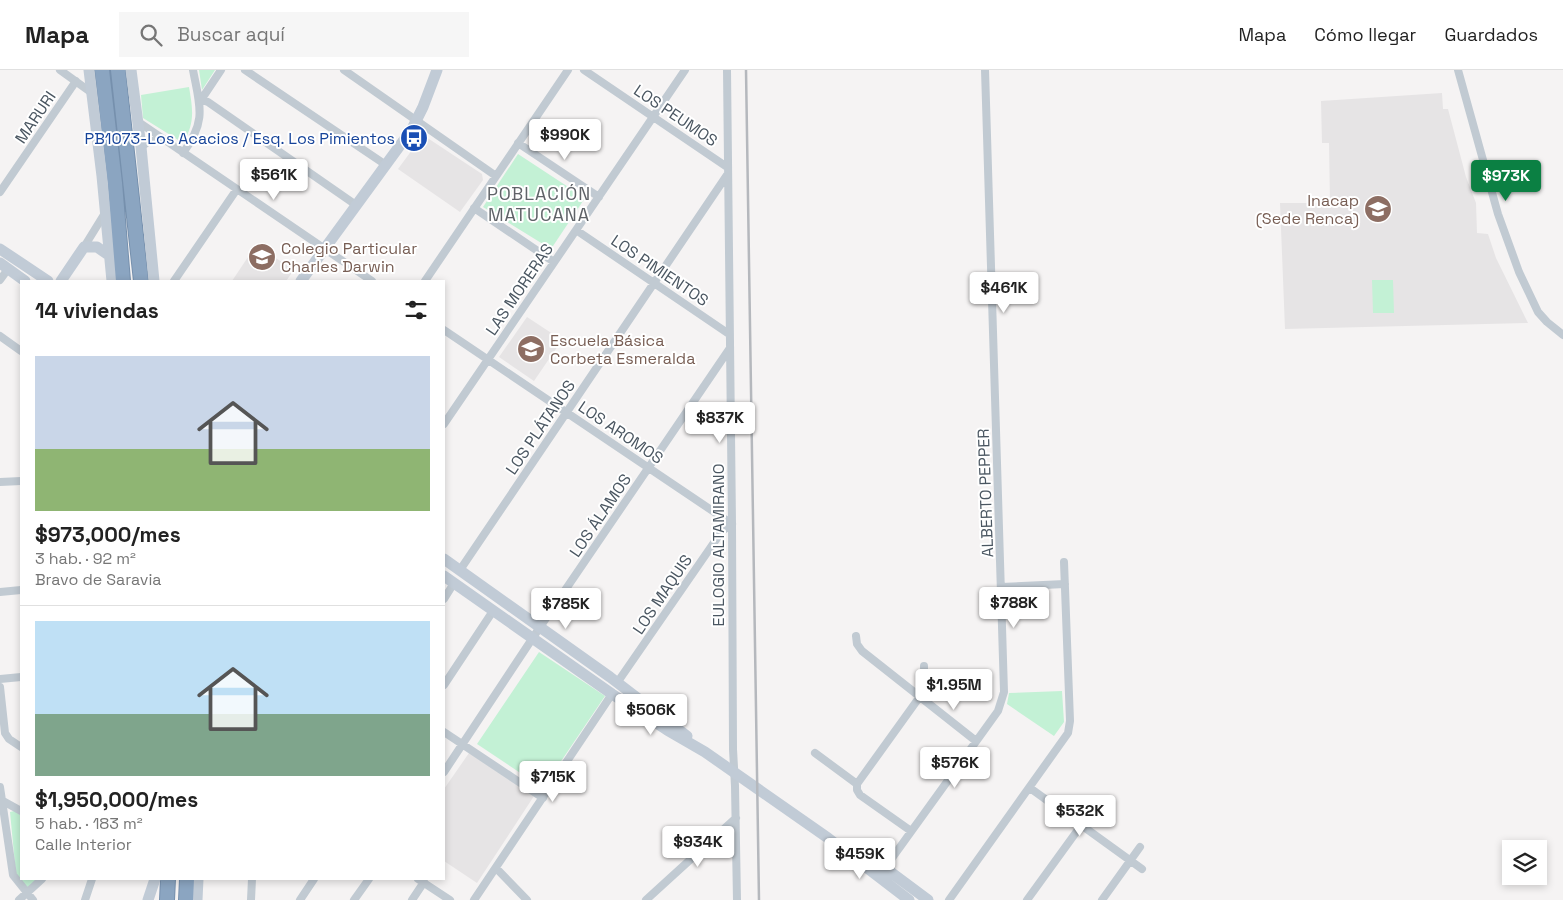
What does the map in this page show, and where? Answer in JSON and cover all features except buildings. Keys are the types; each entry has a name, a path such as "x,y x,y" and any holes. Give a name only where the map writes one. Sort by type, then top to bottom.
{"highway":[{"path":"102,70 114,174 123,280"},
{"path":"118,70 141,280"},
{"path":"167,900 168,880"},
{"path":"186,900 187,880"}],"main road":[{"path":"89,70 112,280"},
{"path":"131,70 141,147 154,280"},
{"path":"302,280 417,120 437,70"},
{"path":"62,280 84,247 97,247 110,256"},
{"path":"0,249 46,280"},
{"path":"4,266 24,280"},
{"path":"445,560 661,715 705,752"},
{"path":"445,577 612,694 666,730 705,752 828,838 928,900"},
{"path":"881,872 909,900"},
{"path":"148,900 156,880"},
{"path":"156,880 156,900"},
{"path":"197,900 198,880"}],"street":[{"path":"60,70 92,93"},
{"path":"183,153 198,127 200,113 193,70"},
{"path":"199,99 205,94 221,70"},
{"path":"245,70 386,165"},
{"path":"344,70 496,176"},
{"path":"356,78 361,70"},
{"path":"426,280 568,70"},
{"name":"LOS PEUMOS","path":"584,70 727,171"},
{"name":"LAS MORERAS","path":"445,423 685,70"},
{"name":"EULOGIO ALTAMIRANO","path":"727,70 737,900"},
{"name":"ALBERTO PEPPER","path":"881,872 1000,707 1004,692 985,70"},
{"path":"1458,70 1498,214 1514,260 1538,312 1563,335"},
{"name":"MARURI","path":"0,192 76,81"},
{"path":"199,99 208,102 356,205"},
{"path":"138,121 370,280"},
{"path":"141,147 149,141 163,139"},
{"path":"518,143 599,197"},
{"name":"LOS PLÁTANOS","path":"460,570 655,283 727,171"},
{"path":"175,280 237,189"},
{"path":"474,208 554,262"},
{"path":"84,247 105,213"},
{"name":"LOS PIMIENTOS","path":"576,230 730,334"},
{"path":"0,280 4,266"},
{"name":"LOS AROMOS","path":"445,331 732,524"},
{"path":"0,336 20,349"},
{"name":"LOS ÁLAMOS","path":"445,770 532,638 730,348"},
{"path":"0,482 20,481"},
{"name":"LOS MAQUIS","path":"617,683 722,531 732,524"},
{"path":"949,900 1066,738 1069,727 1064,562"},
{"path":"445,598 454,584"},
{"path":"1002,587 1065,584"},
{"path":"0,592 20,590"},
{"path":"445,683 493,611"},
{"path":"856,636 862,651 976,741"},
{"path":"911,831 860,795 857,790 858,784 920,698 924,690 924,666"},
{"path":"0,679 20,677"},
{"path":"0,687 4,728 7,736 20,746"},
{"path":"474,900 612,694"},
{"path":"445,733 543,798"},
{"path":"814,753 858,784"},
{"path":"0,787 12,871 16,880 34,900"},
{"path":"1030,788 1142,869"},
{"path":"2,801 20,810"},
{"path":"1027,900 1093,809"},
{"path":"646,900 736,818"},
{"path":"1102,900 1140,847"},
{"path":"496,868 527,900"},
{"path":"19,900 41,880"},
{"path":"85,900 92,880"},
{"path":"251,900 252,880"},
{"path":"252,888 257,880"},
{"path":"300,900 313,880"},
{"path":"354,900 368,880"},
{"path":"412,900 421,880 450,900"}],"shaded area":[{"name":"Inacap (Sede Renca)","path":"1442,93 1443,109 1448,109 1466,177 1476,203 1477,233 1488,234 1496,258 1528,323 1285,329 1280,203 1330,203 1329,143 1322,143 1321,101"},
{"path":"423,135 482,174 483,180 460,212 398,169"},
{"name":"Colegio Particular Charles Darwin","path":"256,245 294,270 287,280 233,280"},
{"name":"Escuela Básica Corbeta Esmeralda","path":"527,317 562,340 534,381 499,357"},
{"path":"469,753 534,796 477,883 445,862 445,788"}],"green space":[{"path":"199,70 215,70 202,90"},
{"path":"189,87 192,116 190,129 183,143 143,118 141,95"},
{"path":"518,154 585,198 551,249 483,207"},
{"path":"1372,280 1393,280 1394,313 1373,313"},
{"path":"539,652 605,696 543,788 477,744"},
{"path":"1062,691 1064,722 1054,736 1007,704 1009,693"},
{"path":"14,811 20,814 20,880 16,875 10,812"},
{"path":"20,880 36,880 27,888"}],"railway":[{"path":"746,70 759,900"}],"place":[{"name":"PB1073-Los Acacios / Esq. Los Pimientos","path":"414,138"},
{"name":"Inacap (Sede Renca)","path":"1378,209"},
{"name":"Colegio Particular Charles Darwin","path":"262,257"},
{"name":"Escuela Básica Corbeta Esmeralda","path":"531,349"}],"district":[{"name":"POBLACIÓN MATUCANA","path":"539,204"}]}
